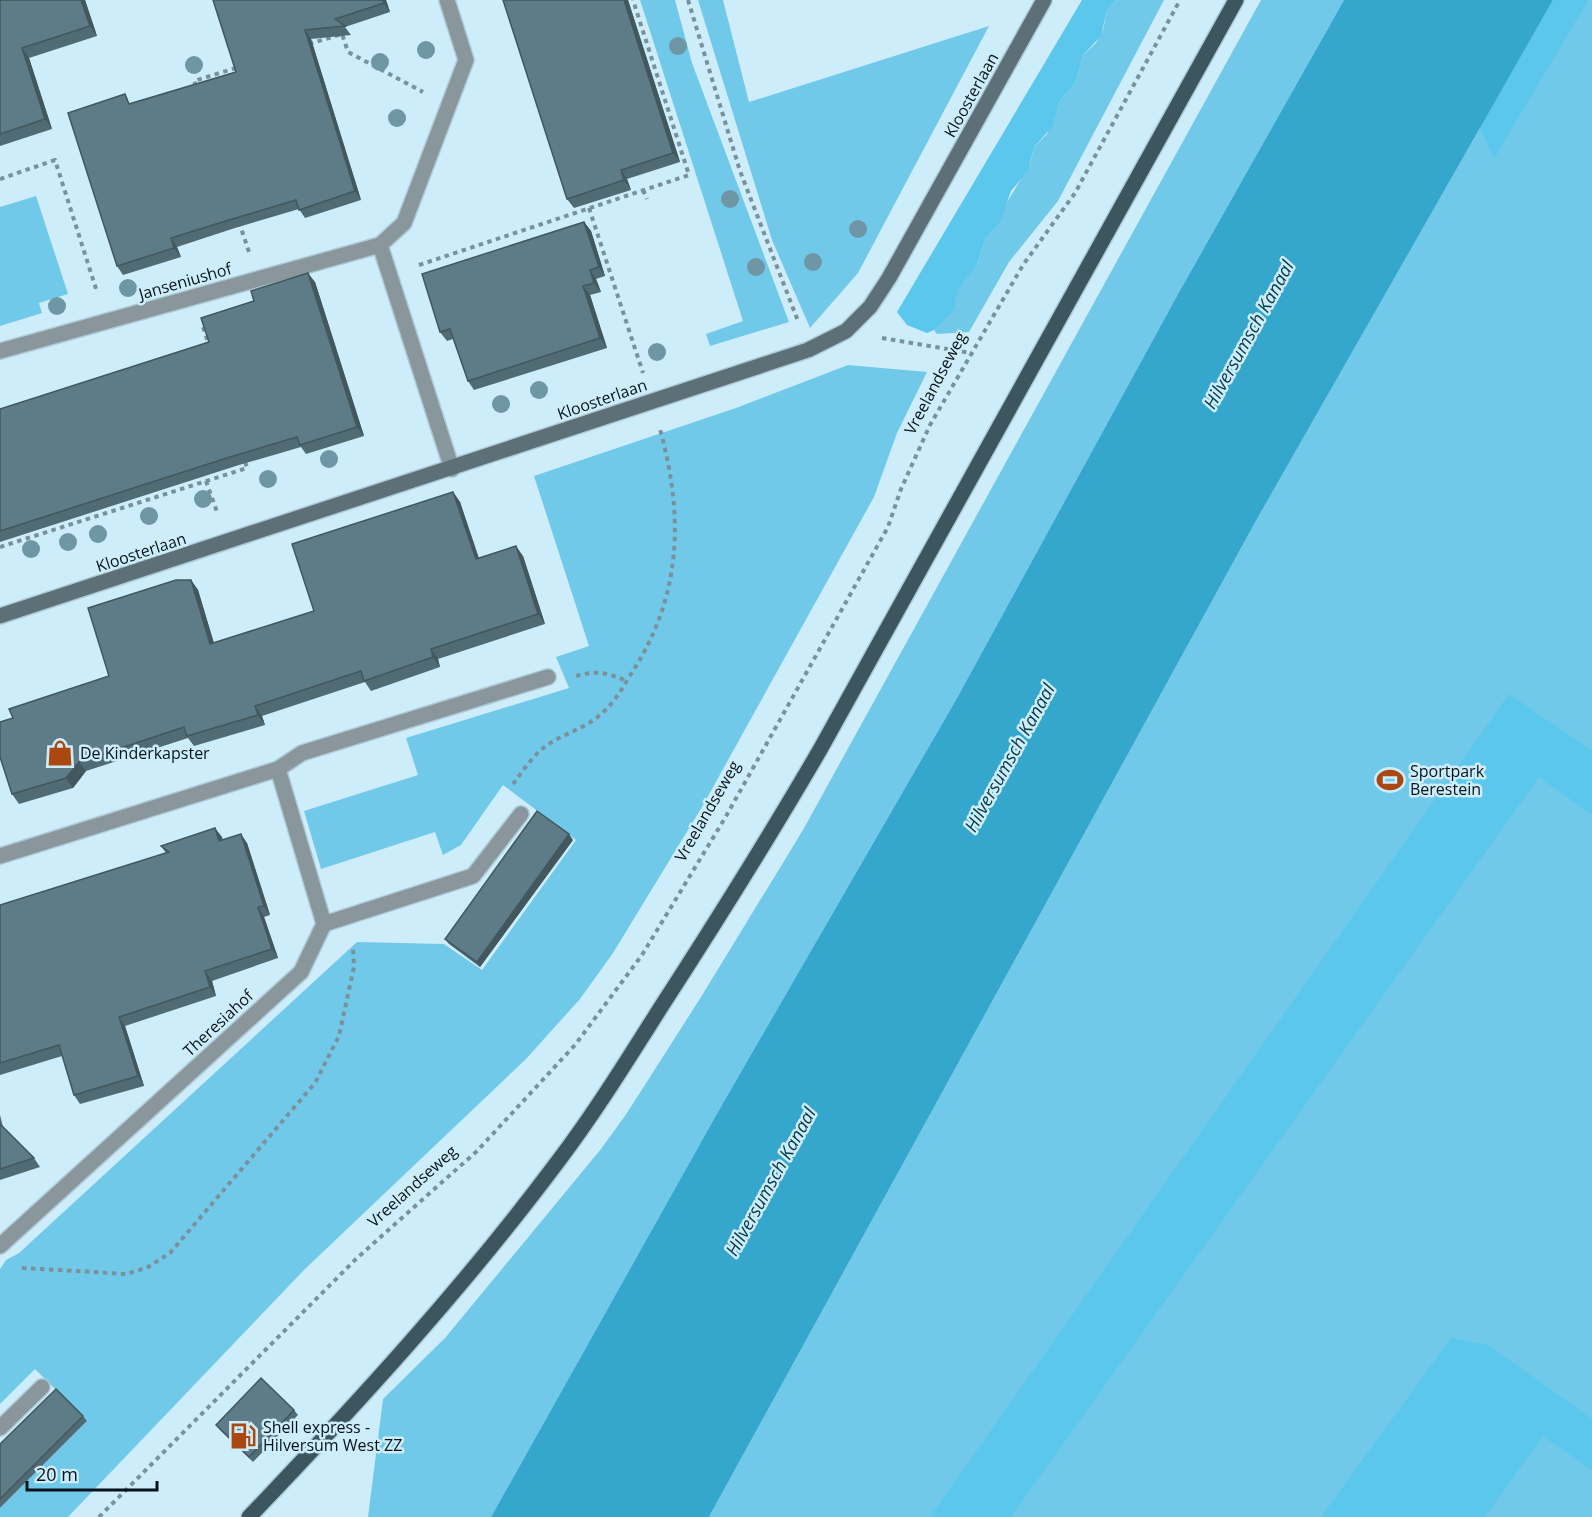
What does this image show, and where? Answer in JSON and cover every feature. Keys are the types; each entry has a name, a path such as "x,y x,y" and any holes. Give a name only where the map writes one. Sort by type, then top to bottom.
{"main road":[{"path":"249,1517 385,1373 482,1258 560,1159 619,1074 755,863 1236,0"}],"street":[{"name":"Janseniushof","path":"0,351 380,245 404,223 466,60 447,0"},
{"name":"Kloosterlaan","path":"0,616 808,350 846,331 870,307 889,278 1044,0"},
{"path":"380,245 452,468"},
{"path":"0,856 278,769 303,753 548,677"},
{"path":"278,769 324,924 472,876 521,814"},
{"name":"Theresiahof","path":"2,1245 301,972 324,924"},
{"path":"0,1428 42,1387"}],"path":[{"path":"390,275 689,175 633,0"},
{"path":"687,0 740,171 808,350"},
{"name":"Vreelandseweg","path":"99,1517 356,1259 477,1151 575,1045 610,1001 642,955 725,818 888,527 901,489 930,425 1023,265 1076,193 1180,0"},
{"path":"299,47 342,34 348,52 448,106"},
{"path":"198,92 194,81 246,64"},
{"path":"0,178 55,160 106,322"},
{"path":"643,190 646,199"},
{"path":"510,788 529,763 546,746 600,716 617,698 658,624 672,579 677,526 670,465 589,208"},
{"path":"236,213 257,279"},
{"path":"194,297 211,354"},
{"path":"846,331 970,354"},
{"path":"0,547 247,468 244,457"},
{"path":"548,677 562,681 591,671 627,681"},
{"path":"2,1245 20,1268 115,1274 127,1274 148,1267 170,1253 315,1083 339,1036 354,967 352,937 346,917"}],"shaded area":[{"path":"640,0 675,0 692,63 789,322 710,346 706,334 743,321"},
{"path":"698,0 723,0 749,102 989,26 858,273 810,328 772,240"},
{"path":"1082,0 1116,0 1107,10 1101,36 1083,55 1076,82 1059,102 1052,127 1034,147 1028,171 1011,191 1000,222 986,237 977,265 958,289 953,311 934,330 927,333 907,325 897,312"},
{"path":"1116,0 1164,0 1058,201 1009,262 969,332 937,334 934,330 962,282 977,265 986,237 1030,164 1034,147 1047,134 1059,102 1076,82 1083,55 1096,43 1103,30 1107,10"},
{"path":"1261,0 1344,0 1178,294 957,698 719,1110 491,1517 368,1517 383,1399 445,1338 601,1149 627,1113 701,997 803,830"},
{"name":"Sportpark Berestein","path":"1553,0 1592,0 1592,1517 709,1517 1257,519"},
{"path":"1553,0 1588,0 1494,159 1480,127"},
{"path":"36,196 68,294 39,303 42,313 0,326 0,207"},
{"path":"848,365 927,372 897,433 874,497 702,807 613,953 580,999 526,1059 305,1269 68,1517 0,1517 0,1508 87,1421 35,1369 0,1404 0,1269 6,1260 19,1253 357,942 444,944 482,970 576,840 503,785 461,845 443,855 435,832 321,869 304,811 418,775 406,738 569,688 556,657 589,646 534,476 736,408"},
{"path":"1509,694 1592,751 1592,815 1539,777 1011,1517 930,1517"},
{"path":"1451,1338 1488,1345 1592,1419 1592,1470 1543,1436 1485,1517 1321,1517"}],"water":[{"name":"Hilversumsch Kanaal","path":"1344,0 1553,0 1257,519 709,1517 491,1517 719,1110 957,698 1178,294"}],"building":[{"path":"0,0 81,0 90,26 22,48 45,119 0,134"},
{"path":"213,0 383,0 384,3 335,19 345,26 305,30 355,191 299,210 296,200 171,238 174,248 117,266 68,113 125,94 129,104 236,72"},
{"path":"503,0 624,0 673,153 621,170 624,180 567,199"},
{"path":"584,222 599,267 590,270 594,283 583,286 600,338 468,381 450,329 440,332 422,274"},
{"path":"308,273 357,427 300,445 297,437 0,531 0,409 209,342 201,318 254,301 251,291"},
{"path":"453,492 476,559 516,546 538,614 431,649 433,657 364,681 361,671 255,706 258,715 187,736 184,727 79,762 66,778 12,794 0,757 0,722 13,718 9,709 109,676 88,608 176,580 191,580 210,644 314,611 292,544"},
{"path":"537,811 569,834 477,962 445,939"},
{"path":"215,828 219,841 241,834 264,906 258,907 272,949 205,971 210,987 119,1017 138,1076 74,1095 59,1045 0,1063 0,905 169,852 161,846"},
{"path":"0,1124 34,1158 0,1169"},
{"path":"261,1378 294,1410 249,1457 216,1425"},
{"path":"56,1389 83,1416 0,1499 0,1444"}],"place":[{"name":"De Kinderkapster","path":"60,753"},
{"name":"Sportpark Berestein","path":"1390,780"},
{"name":"Shell express - Hilversum West ZZ","path":"243,1436"}]}
